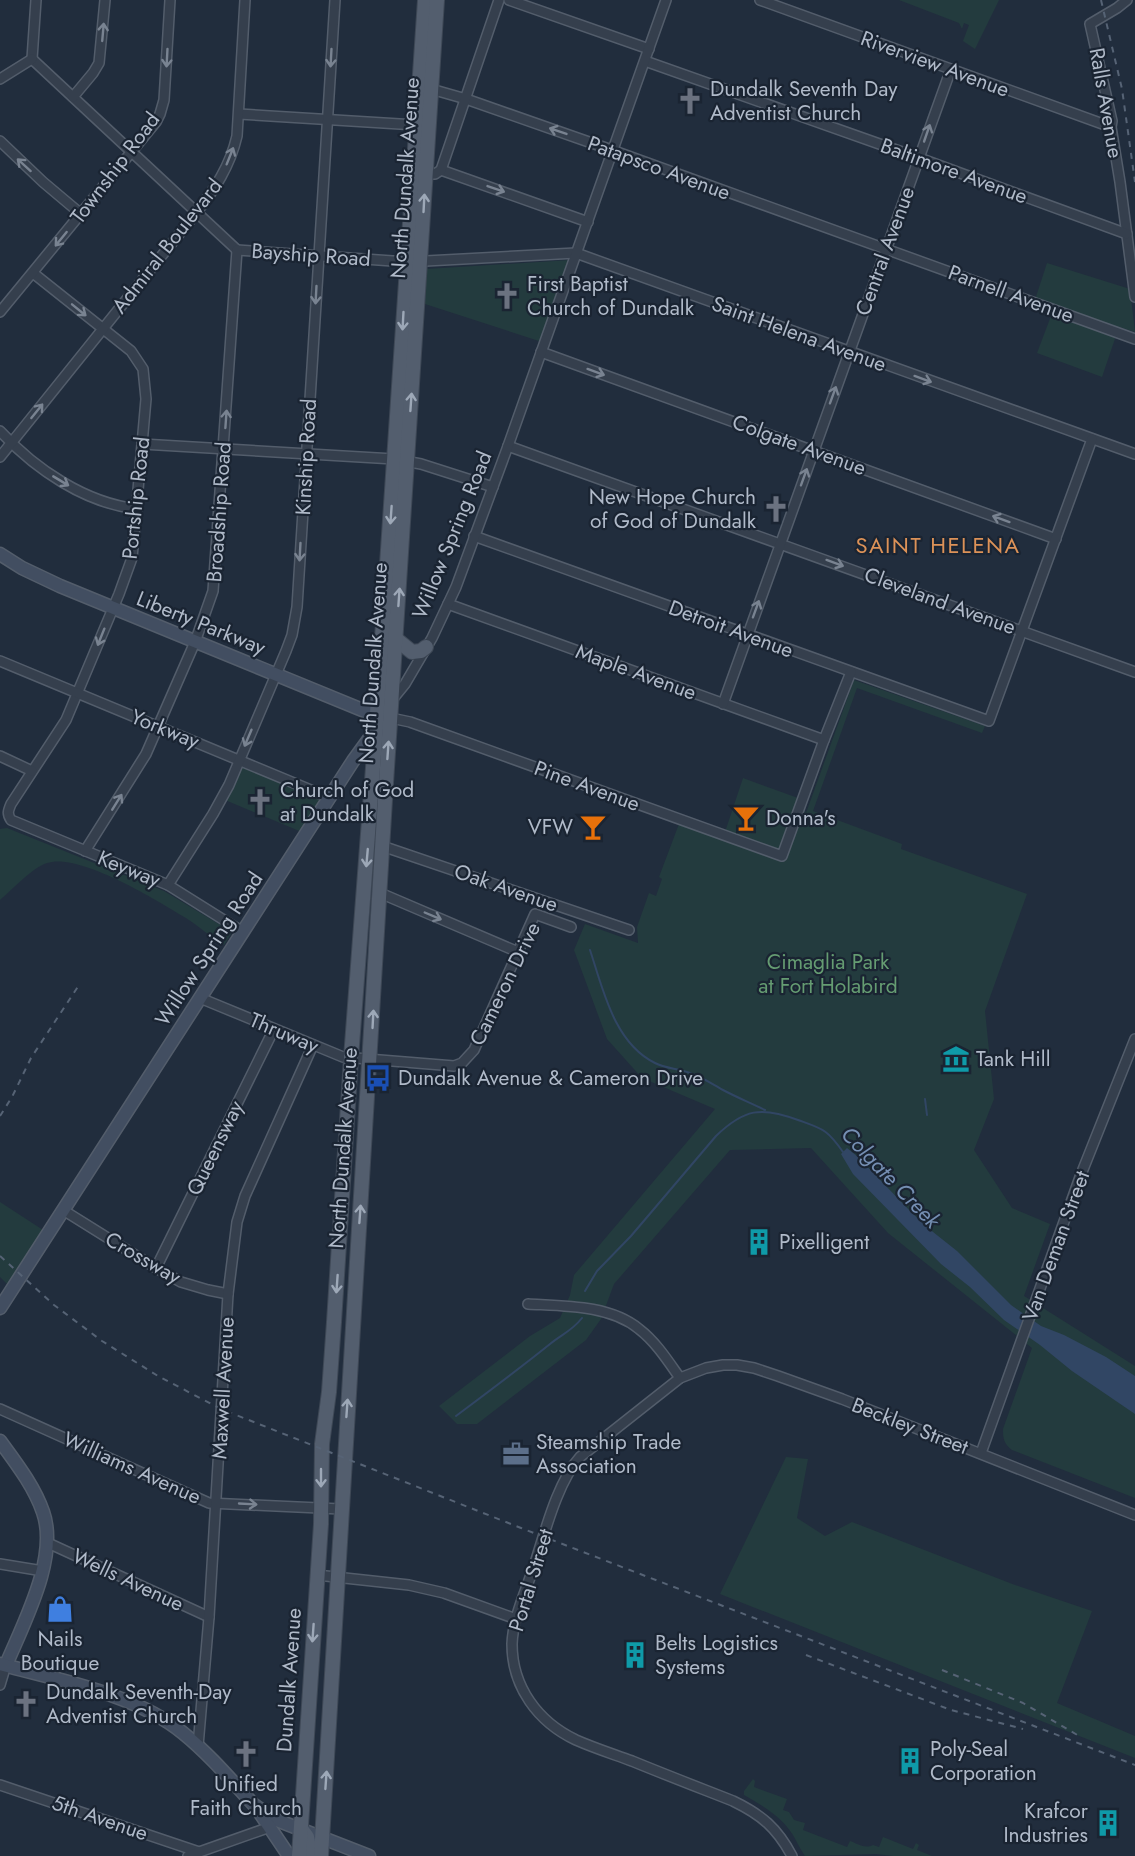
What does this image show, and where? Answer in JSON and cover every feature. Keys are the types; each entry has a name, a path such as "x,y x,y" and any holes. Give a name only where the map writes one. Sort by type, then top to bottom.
{"main road":[{"name":"North Dundalk Avenue","path":"321,1508 322,1444 329,1392 351,1058 382,720 401,460 414,262 416,125 425,0"},
{"name":"North Dundalk Avenue","path":"414,262 425,174 437,0"},
{"name":"North Dundalk Avenue","path":"341,1509 380,893 382,720 392,701 396,639 401,460"},
{"path":"396,639 412,652 421,651 426,647"},
{"name":"Dundalk Avenue","path":"299,1856 321,1508"},
{"name":"Dundalk Avenue","path":"321,1856 341,1509"},
{"path":"301,1829 308,1837 311,1856"}],"street":[{"path":"32,60 36,0"},
{"path":"73,97 99,63 105,0"},
{"name":"Township Road","path":"0,312 156,122 164,100 170,0"},
{"name":"Admiral Boulevard","path":"0,457 216,187 228,164 237,136 246,0"},
{"name":"Kinship Road","path":"168,885 229,785 292,635 296,616 335,0"},
{"path":"425,174 435,174 441,170 499,0"},
{"path":"509,0 649,49"},
{"name":"Willow Spring Road","path":"392,701 405,684 448,604 542,352 666,0"},
{"name":"Riverview Avenue","path":"760,0 1111,127"},
{"name":"Ralls Avenue","path":"1127,0 1090,24 1112,121 1135,297"},
{"path":"0,79 32,60"},
{"path":"32,60 237,250"},
{"name":"Baltimore Avenue","path":"645,61 1127,234"},
{"name":"Central Avenue","path":"723,704 951,69"},
{"name":"Patapsco Avenue","path":"431,89 466,99 886,249"},
{"path":"239,114 416,125"},
{"path":"0,141 81,214"},
{"path":"441,170 588,222"},
{"name":"Parnell Avenue","path":"886,249 1135,339"},
{"name":"Bayship Road","path":"237,250 414,262"},
{"name":"Broadship Road","path":"85,851 147,754 195,642 213,591 237,250"},
{"name":"Saint Helena Avenue","path":"414,262 576,253 1135,454"},
{"name":"Portship Road","path":"9,817 9,810 66,720 125,581 132,558 146,399 143,369 131,351 33,273"},
{"name":"Colgate Avenue","path":"542,352 1056,538"},
{"path":"0,431 53,476 75,489 103,501 137,509"},
{"path":"1022,631 1092,439"},
{"path":"142,444 401,460 451,472 493,487"},
{"name":"Cleveland Avenue","path":"508,446 1135,672"},
{"name":"Detroit Avenue","path":"474,536 989,721 1022,631"},
{"name":"Liberty Parkway","path":"0,554 41,577 382,720"},
{"name":"Maple Avenue","path":"448,604 824,740"},
{"name":"Yorkway","path":"0,661 330,798"},
{"path":"824,740 850,672"},
{"name":"Willow Spring Road","path":"0,1308 382,720"},
{"name":"Pine Avenue","path":"382,720 410,722 782,856 824,740"},
{"path":"0,756 32,771"},
{"name":"Keyway","path":"9,817 11,820 168,885 243,932"},
{"name":"Oak Avenue","path":"382,846 629,930"},
{"path":"380,893 518,952"},
{"name":"Cameron Drive","path":"370,1060 448,1066 462,1063 474,1050 535,914 571,927"},
{"name":"Thruway","path":"200,998 343,1057 370,1060"},
{"name":"Queensway","path":"156,1268 274,1029"},
{"name":"Van Deman Street","path":"981,1453 1080,1177 1135,1039"},
{"name":"Maxwell Avenue","path":"198,1746 209,1617 228,1293 233,1250 242,1206 313,1045"},
{"name":"Crossway","path":"63,1210 181,1282 228,1293"},
{"path":"528,1304 598,1311 629,1322 651,1340 680,1378"},
{"name":"Beckley Street","path":"680,1378 706,1368 723,1365 754,1368 844,1400 1135,1515"},
{"name":"Portal Street","path":"680,1378 580,1456 564,1482 516,1619 512,1642 515,1668 528,1700 546,1720 577,1740 758,1814 773,1827 792,1856"},
{"name":"Williams Avenue","path":"0,1409 209,1503 341,1509"},
{"path":"0,1441 38,1499 46,1522 48,1543 43,1570 3,1664 0,1685"},
{"name":"Wells Avenue","path":"48,1543 209,1617"},
{"path":"0,1564 43,1570"},
{"path":"317,1575 409,1585 444,1593 516,1619"},
{"path":"3,1664 137,1704 183,1732 254,1805 289,1856"},
{"name":"5th Avenue","path":"0,1785 199,1852"},
{"path":"254,1805 274,1819 369,1856"},
{"path":"188,1856 270,1827"}],"green space":[{"path":"899,0 999,0 975,49 963,41 969,25 964,23 962,29 959,23"},
{"path":"570,260 542,342 425,304 426,269"},
{"path":"1047,263 1130,289 1135,332 1119,327 1102,377 1037,353 1051,316 1032,309"},
{"name":"Cimaglia Park at Fort Holabird","path":"854,680 985,726 982,733 857,688 813,811 902,844 901,849 1027,894 985,1011 994,1099 974,1150 1012,1208 1050,1224 1024,1296 1135,1366 1135,1498 1012,1450 1007,1446 1003,1429 1032,1348 888,1233 811,1148 730,1150 614,1284 601,1319 586,1340 477,1424 457,1424 439,1406 530,1336 560,1318 570,1295 574,1275 715,1109 642,1078 607,1039 574,950 585,924 638,943 637,927 649,893 656,896 662,879 659,877 682,816 725,832 743,778 798,798 806,813"},
{"path":"243,766 321,801 304,833 225,800 238,770"},
{"path":"7,828 164,891 232,932 224,945 186,918 138,890 98,871 61,862 47,863 35,869 0,900 0,829"},
{"path":"0,1202 43,1230 10,1287 0,1277"},
{"path":"786,1457 808,1459 797,1518 825,1536 852,1522 1015,1585 1092,1611 1057,1703 1135,1736 1135,1758 720,1594"},
{"path":"753,1779 754,1787 787,1799 783,1810 789,1812 794,1820 805,1823 803,1830 847,1847 850,1841 864,1846 879,1847 883,1837 913,1849 916,1843 919,1845 917,1850 932,1856 876,1854 805,1856 793,1835 777,1817 744,1795 744,1791"}],"water":[{"name":"Colgate Creek","path":"847,1148 911,1212 957,1251 1011,1305 1041,1326 1106,1357 1135,1376 1135,1414 1004,1320 970,1287 941,1264 853,1174 841,1154"}],"waterway":[{"path":"590,950 612,1014 629,1042 641,1054 659,1065 699,1076 728,1093 765,1110"},
{"path":"925,1099 927,1115"},
{"name":"Colgate Creek","path":"585,1291 597,1271 631,1236 716,1136 744,1115 774,1113 813,1126 824,1131 843,1152"},
{"name":"Colgate Creek","path":"456,1416 571,1329 582,1318"}],"railway":[{"path":"1101,0 1122,89 1135,182"},
{"path":"0,1116 31,1058 79,985"},
{"path":"0,1256 54,1305 102,1341 158,1376 221,1409 521,1528 1135,1765"},
{"path":"806,1655 951,1710 1023,1729"},
{"path":"942,1670 1023,1703 1079,1736"}],"place":[{"name":"Dundalk Seventh Day Adventist Church","path":"690,101"},
{"name":"First Baptist Church of Dundalk","path":"507,296"},
{"name":"New Hope Church of God of Dundalk","path":"776,509"},
{"name":"Church of God at Dundalk","path":"260,802"},
{"name":"Donna's","path":"746,818"},
{"name":"VFW","path":"593,827"},
{"name":"Tank Hill","path":"956,1059"},
{"name":"Dundalk Avenue & Cameron Drive","path":"378,1078"},
{"name":"Pixelligent","path":"759,1242"},
{"name":"Steamship Trade Association","path":"516,1454"},
{"name":"Nails Boutique","path":"60,1609"},
{"name":"Belts Logistics Systems","path":"635,1655"},
{"name":"Dundalk Seventh-Day Adventist Church","path":"26,1704"},
{"name":"Unified Faith Church","path":"246,1754"},
{"name":"Poly-Seal Corporation","path":"910,1761"},
{"name":"Krafcor Industries","path":"1108,1823"}],"district":[{"name":"SAINT HELENA","path":"938,545"}]}
